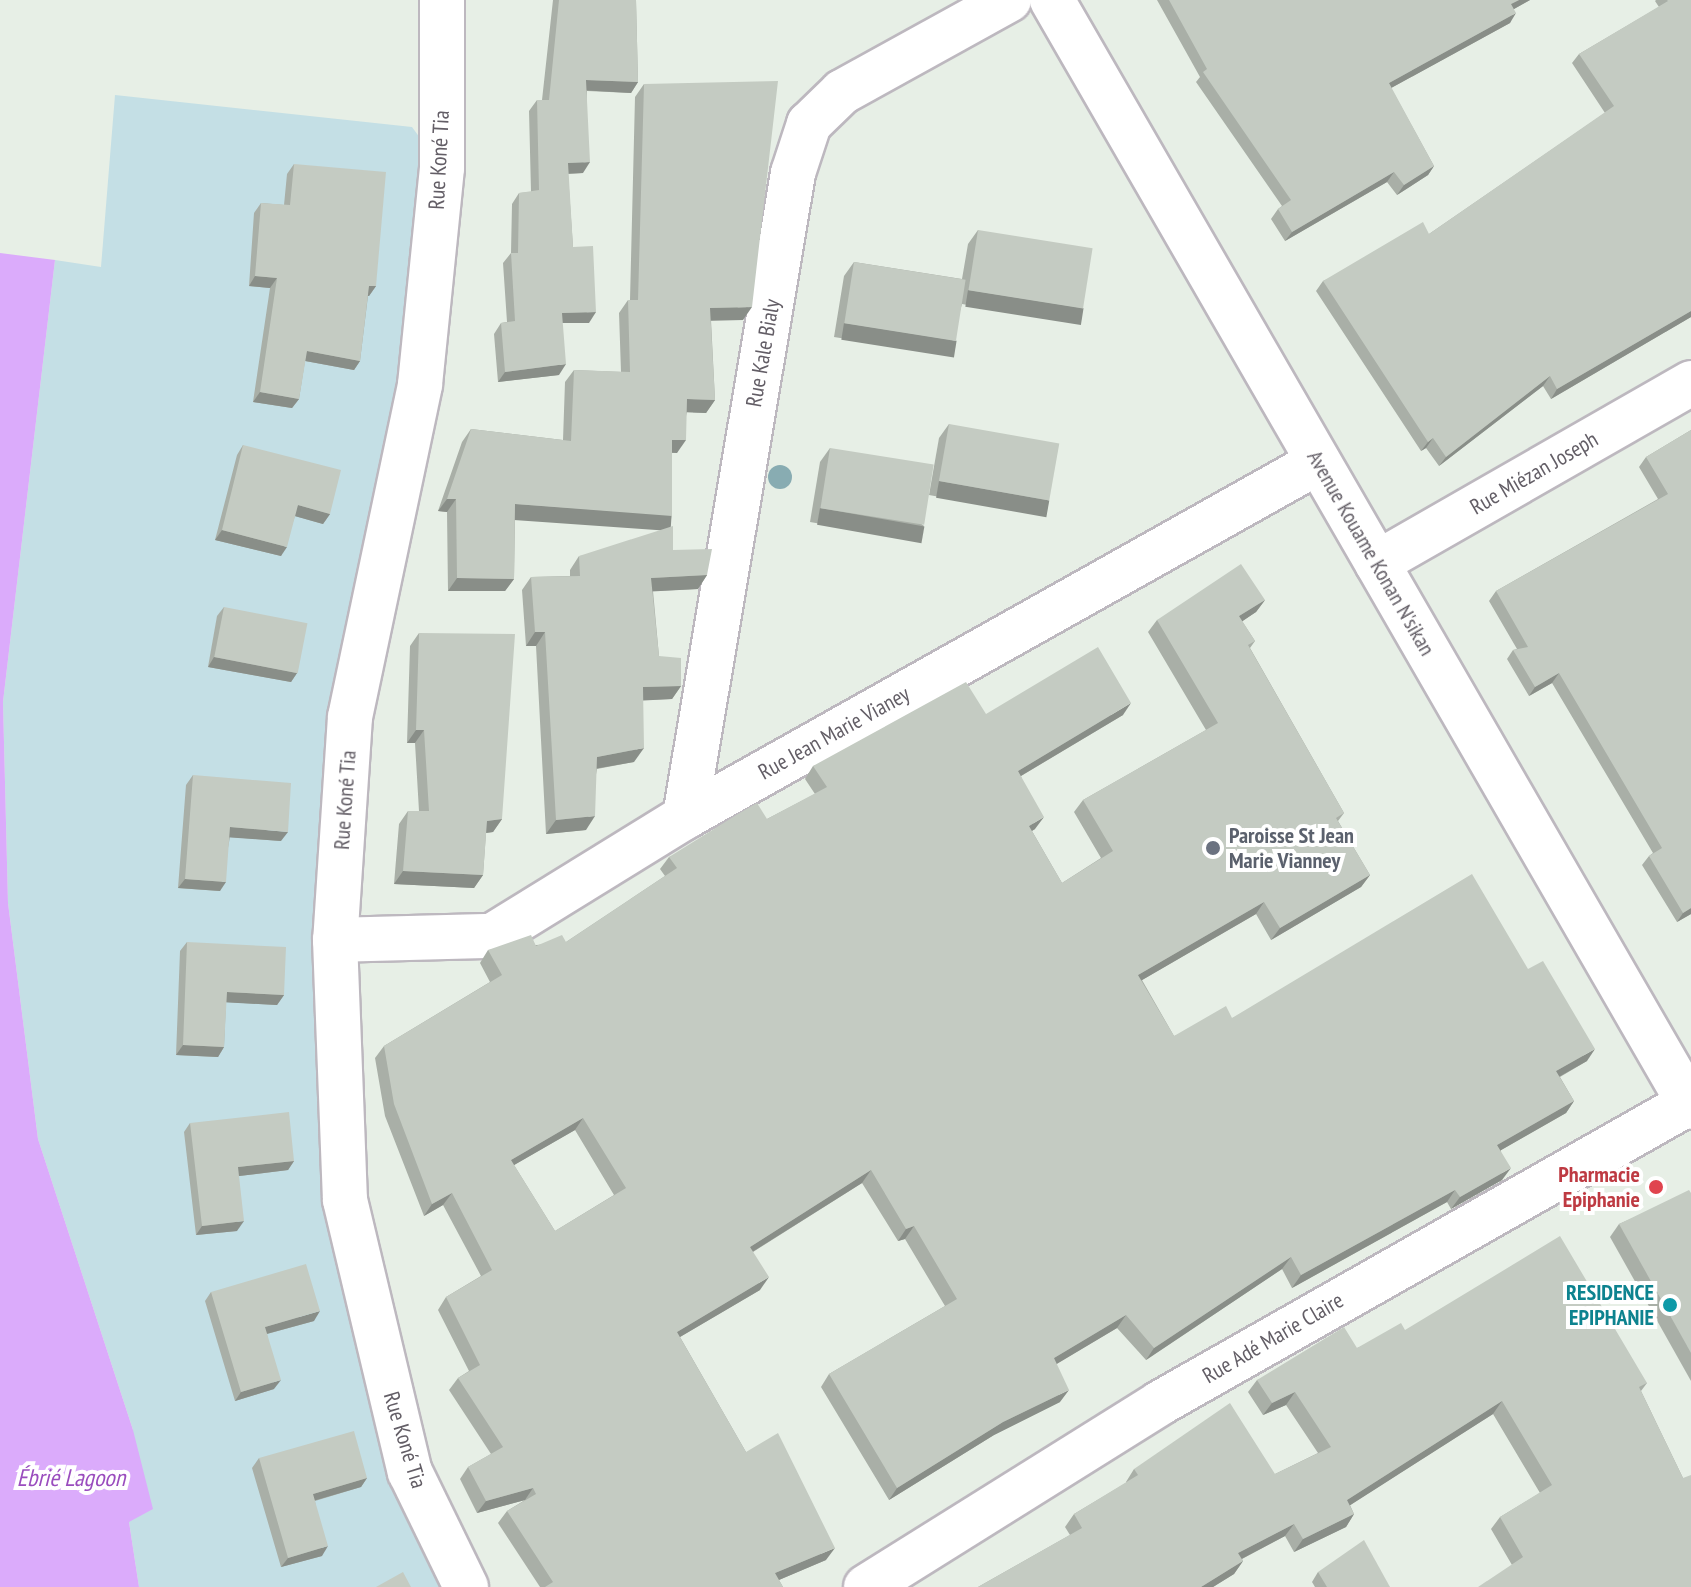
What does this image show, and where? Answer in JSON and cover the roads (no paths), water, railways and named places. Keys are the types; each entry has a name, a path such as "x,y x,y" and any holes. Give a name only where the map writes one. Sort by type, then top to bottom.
{"street":[{"name":"Rue Koné Tia","path":"442,0 442,168 420,385 350,717 335,940 345,1200 410,1472 466,1587"},
{"name":"Rue Kale Bialy","path":"685,817 793,173 809,124 842,92 1009,0"},
{"name":"Avenue Kouame Konan N'sikan","path":"1052,0 1690,1105"},
{"name":"Rue Miézan Joseph","path":"1377,563 1691,383"},
{"name":"Rue Jean Marie Vianey","path":"335,940 492,936 685,817 1318,462"},
{"name":"Rue Adé Marie Claire","path":"874,1585 1160,1403 1690,1105"}],"water":[{"name":"Ébrié Lagoon","path":"0,253 55,260 3,702 8,903 38,1139 133,1430 153,1509 129,1522 139,1587 0,1587"}],"place":[{"name":"Paroisse St Jean Marie Vianney","path":"1213,848"},
{"name":"Pharmacie Epiphanie","path":"1656,1187"},
{"name":"RESIDENCE EPIPHANIE","path":"1670,1305"}]}
